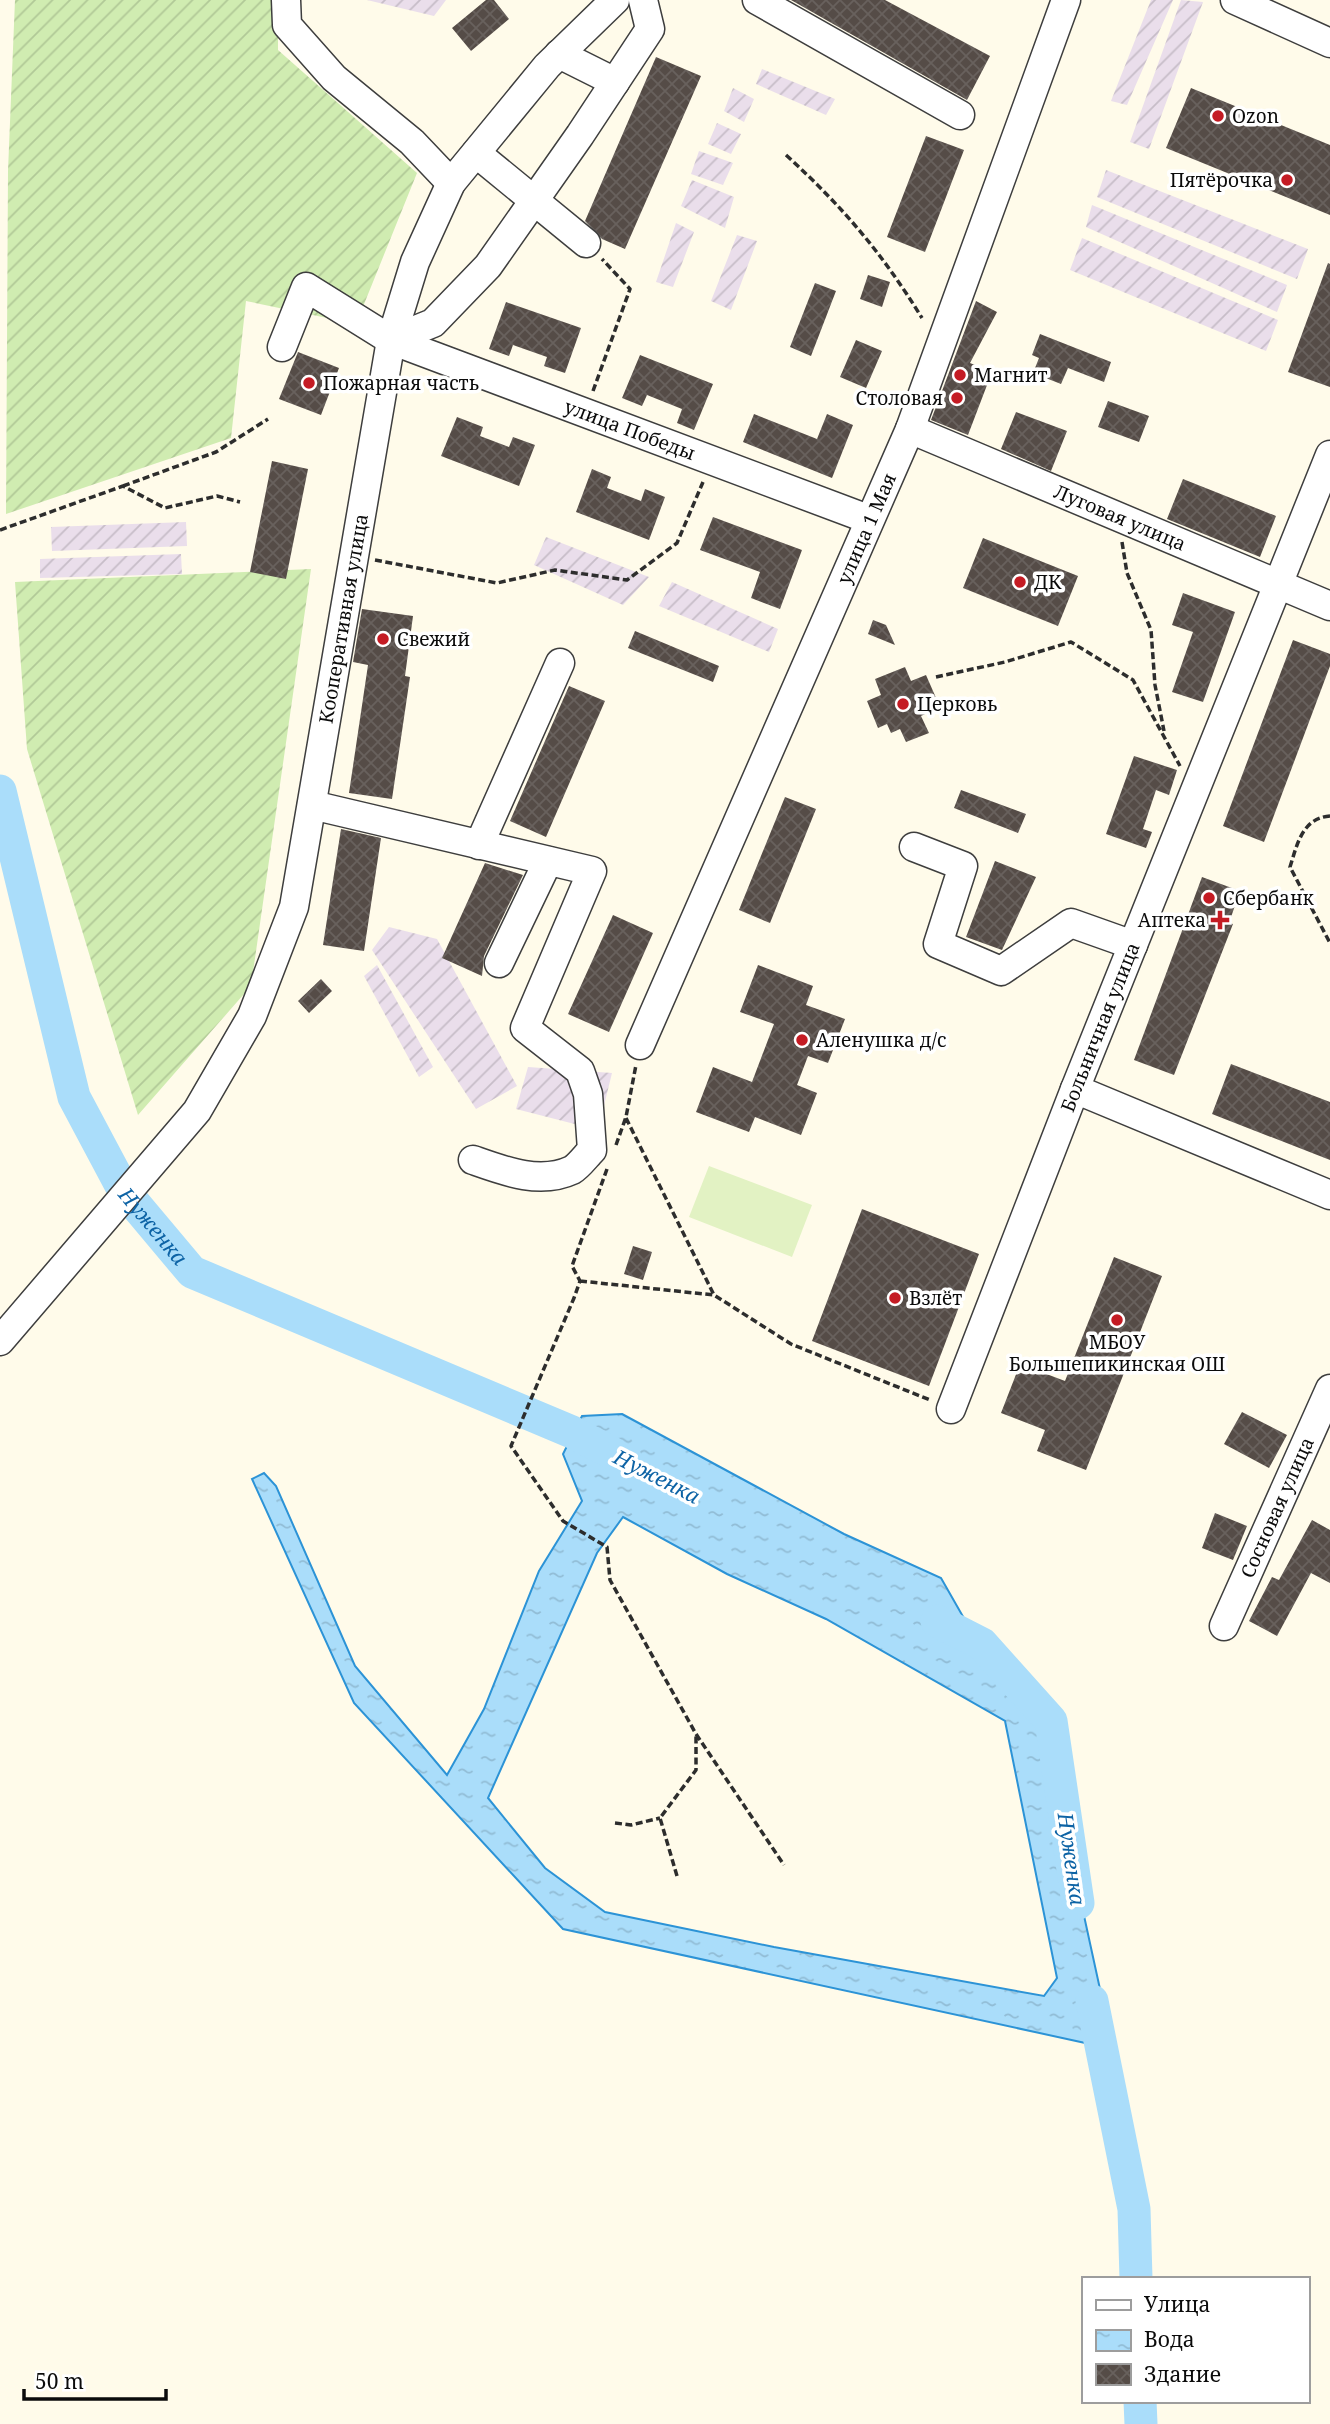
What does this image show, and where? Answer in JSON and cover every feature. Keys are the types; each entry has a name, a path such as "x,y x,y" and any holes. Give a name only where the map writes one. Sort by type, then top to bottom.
{"street":[{"path":"286,0 287,25 334,78 412,142 451,183"},
{"name":"Кооперативная улица","path":"0,1341 84,1247 197,1111 252,1016 294,907 391,340 415,262 451,183 559,54 615,0"},
{"path":"391,340 433,323 488,266 650,29 643,0"},
{"path":"757,0 960,115"},
{"name":"улица 1 Мая","path":"640,1045 910,429 1066,0"},
{"path":"1235,0 1330,43"},
{"path":"559,54 615,82"},
{"path":"476,153 586,243"},
{"name":"улица Победы","path":"282,347 306,287 391,340 869,519"},
{"name":"Луговая улица","path":"910,429 1330,606"},
{"name":"Больничная улица","path":"951,1409 1075,1089 1330,455"},
{"path":"479,845 560,663"},
{"path":"312,805 592,871 525,1028 580,1071 589,1094 592,1150 573,1169 541,1178 505,1172 473,1160"},
{"path":"914,846 962,866 938,944 1001,971 1071,923 1133,945"},
{"path":"499,963 548,861"},
{"path":"1075,1089 1330,1195"},
{"name":"Сосновая улица","path":"1224,1626 1330,1389"}],"path":[{"path":"786,155 833,198 890,264 922,318"},
{"path":"585,412 630,289 586,243"},
{"path":"0,530 216,452 268,419"},
{"path":"356,557 497,583 555,570 627,580 677,543 704,479"},
{"path":"123,486 165,508 217,496 240,502"},
{"path":"1121,539 1127,573 1151,629 1155,685 1165,737"},
{"path":"936,677 1005,662 1071,642 1133,680 1195,791"},
{"path":"1330,816 1321,816 1300,833 1290,867 1330,943"},
{"path":"612,1154 626,1117 640,1045"},
{"path":"626,1117 714,1295"},
{"path":"580,1281 572,1266 608,1167"},
{"path":"580,1281 714,1295 792,1345 951,1409"},
{"path":"580,1281 511,1446 563,1521 607,1547 610,1580 696,1734 784,1865"},
{"path":"615,1822 631,1825 660,1818 696,1770 696,1734"},
{"path":"660,1818 677,1876"}],"shaded area":[{"path":"367,0 446,0 434,16"},
{"path":"1151,0 1173,0 1127,105 1111,101"},
{"path":"1181,0 1203,2 1149,149 1130,142"},
{"path":"762,69 835,99 826,115 756,84"},
{"path":"733,88 754,99 744,122 724,111"},
{"path":"717,123 741,134 731,154 708,144"},
{"path":"699,151 733,163 723,185 691,174"},
{"path":"1106,170 1308,249 1297,279 1097,197"},
{"path":"692,180 734,197 725,228 681,206"},
{"path":"1092,205 1287,285 1277,312 1086,227"},
{"path":"676,223 694,232 673,287 656,282"},
{"path":"737,235 757,241 731,310 711,301"},
{"path":"1082,238 1278,320 1266,351 1070,270"},
{"path":"186,522 187,546 52,551 51,527"},
{"path":"546,537 649,577 623,605 534,565"},
{"path":"181,554 182,574 40,578 40,559"},
{"path":"672,582 778,629 769,652 659,606"},
{"path":"389,927 437,939 517,1086 476,1109 372,950"},
{"path":"377,965 433,1067 419,1077 364,976"},
{"path":"528,1067 612,1073 598,1130 516,1109"}],"green space":[{"path":"15,0 278,0 278,50 417,173 356,324 246,301 231,438 6,514 8,171"},
{"path":"311,569 251,986 138,1115 27,749 15,582"},
{"path":"709,1166 812,1205 792,1257 689,1217"}],"water":[{"path":"622,1414 844,1534 941,1578 990,1664 1042,1723 1105,2012 1099,2046 563,1929 354,1703 252,1479 264,1473 276,1486 355,1666 447,1775 484,1709 539,1571 582,1501 563,1454 582,1416","holes":["623,1517 727,1574 826,1619 1005,1721 1057,1978 1044,1996 774,1947 605,1912 545,1868 488,1798 597,1553"]}],"building":[{"path":"486,0 494,0 509,19 471,51 452,28"},
{"path":"791,0 885,0 990,56 967,100"},
{"path":"656,57 701,76 625,249 602,239 585,221"},
{"name":"Пятёрочка","path":"1191,88 1330,145 1330,215 1166,148"},
{"path":"926,136 964,150 925,252 887,237"},
{"path":"1328,263 1330,264 1330,387 1288,372"},
{"path":"868,275 890,282 882,307 860,299"},
{"path":"815,283 836,291 811,356 790,347"},
{"name":"Столовая","path":"976,301 997,312 970,363 992,372 968,435 931,420"},
{"path":"506,302 581,328 565,373 544,366 547,357 513,345 509,356 489,349"},
{"path":"1040,334 1111,362 1104,382 1068,368 1061,384 1033,373 1039,358 1032,355"},
{"path":"856,340 882,351 866,388 840,377"},
{"name":"Пожарная часть","path":"298,352 339,368 321,415 279,399"},
{"path":"640,355 713,384 694,430 677,423 682,409 647,395 642,406 622,398"},
{"path":"1108,401 1149,416 1139,442 1098,427"},
{"path":"1016,412 1067,431 1051,471 1001,449"},
{"path":"754,414 817,439 827,414 853,425 832,478 743,442"},
{"path":"457,417 483,427 480,436 509,447 513,437 535,445 519,486 441,456"},
{"path":"272,461 308,469 286,579 250,572"},
{"path":"592,469 611,477 607,488 641,501 645,489 665,497 649,540 576,512"},
{"path":"1183,479 1276,516 1260,557 1167,519"},
{"path":"713,517 802,550 780,609 751,598 760,572 700,550"},
{"name":"ДК","path":"983,538 1078,576 1058,626 963,588"},
{"path":"1183,593 1235,612 1203,702 1172,692 1193,632 1172,625"},
{"path":"362,609 413,616 405,676 410,677 392,799 349,793 368,665 353,662"},
{"path":"873,620 886,625 895,645 868,634"},
{"path":"635,631 719,666 713,682 628,648"},
{"path":"1293,640 1330,654 1330,666 1264,842 1223,826"},
{"name":"Церковь","path":"905,667 911,681 926,675 940,707 921,716 929,733 906,742 900,729 891,733 887,724 878,728 867,701 881,695 875,679"},
{"path":"569,686 605,701 546,837 510,821"},
{"path":"1134,756 1177,770 1169,795 1156,790 1143,829 1152,832 1146,848 1106,834"},
{"path":"961,790 1026,814 1018,833 954,808"},
{"path":"785,797 816,809 770,923 739,910"},
{"path":"341,829 381,838 364,951 323,945"},
{"path":"995,861 1036,877 1002,950 966,937"},
{"path":"485,863 523,875 484,956 482,976 442,958"},
{"path":"1202,877 1240,891 1229,923 1233,924 1174,1075 1134,1060"},
{"path":"613,915 653,933 609,1032 568,1014"},
{"name":"Аленушка д/с","path":"758,965 813,986 806,1005 845,1019 828,1063 808,1056 797,1085 817,1093 801,1135 755,1117 749,1132 696,1112 713,1067 752,1082 774,1024 740,1012"},
{"path":"321,979 332,991 309,1013 298,1001"},
{"path":"1231,1064 1330,1102 1330,1160 1212,1114"},
{"name":"Взлёт","path":"862,1209 979,1254 929,1386 812,1341"},
{"path":"633,1246 652,1252 643,1280 624,1274"},
{"name":"МБОУ Большепикинская ОШ","path":"1114,1257 1162,1276 1086,1470 1037,1451 1045,1430 1001,1413 1020,1364 1065,1381"},
{"path":"1242,1412 1287,1435 1269,1468 1224,1444"},
{"path":"1215,1513 1247,1526 1233,1560 1202,1548"},
{"path":"1312,1520 1330,1530 1330,1583 1311,1573 1277,1636 1249,1621 1272,1577 1279,1580"}],"waterway":[{"name":"Нуженка","path":"0,791 74,1097 124,1191 192,1272 572,1432 612,1453"},
{"name":"Нуженка","path":"937,1621 982,1644 1051,1721 1078,1903"},
{"name":"Нуженка","path":"1092,2001 1134,2209 1136,2277"},
{"name":"Нуженка","path":"1140,2403 1141,2424"}],"place":[{"name":"Ozon","path":"1218,116"},
{"name":"Пятёрочка","path":"1287,180"},
{"name":"Магнит","path":"960,375"},
{"name":"Пожарная часть","path":"309,383"},
{"name":"Столовая","path":"957,398"},
{"name":"ДК","path":"1020,582"},
{"name":"Свежий","path":"383,639"},
{"name":"Церковь","path":"903,704"},
{"name":"Сбербанк","path":"1209,898"},
{"name":"Аптека","path":"1220,920"},
{"name":"Аленушка д/с","path":"802,1040"},
{"name":"Взлёт","path":"895,1298"},
{"name":"МБОУ Большепикинская ОШ","path":"1117,1320"}]}
